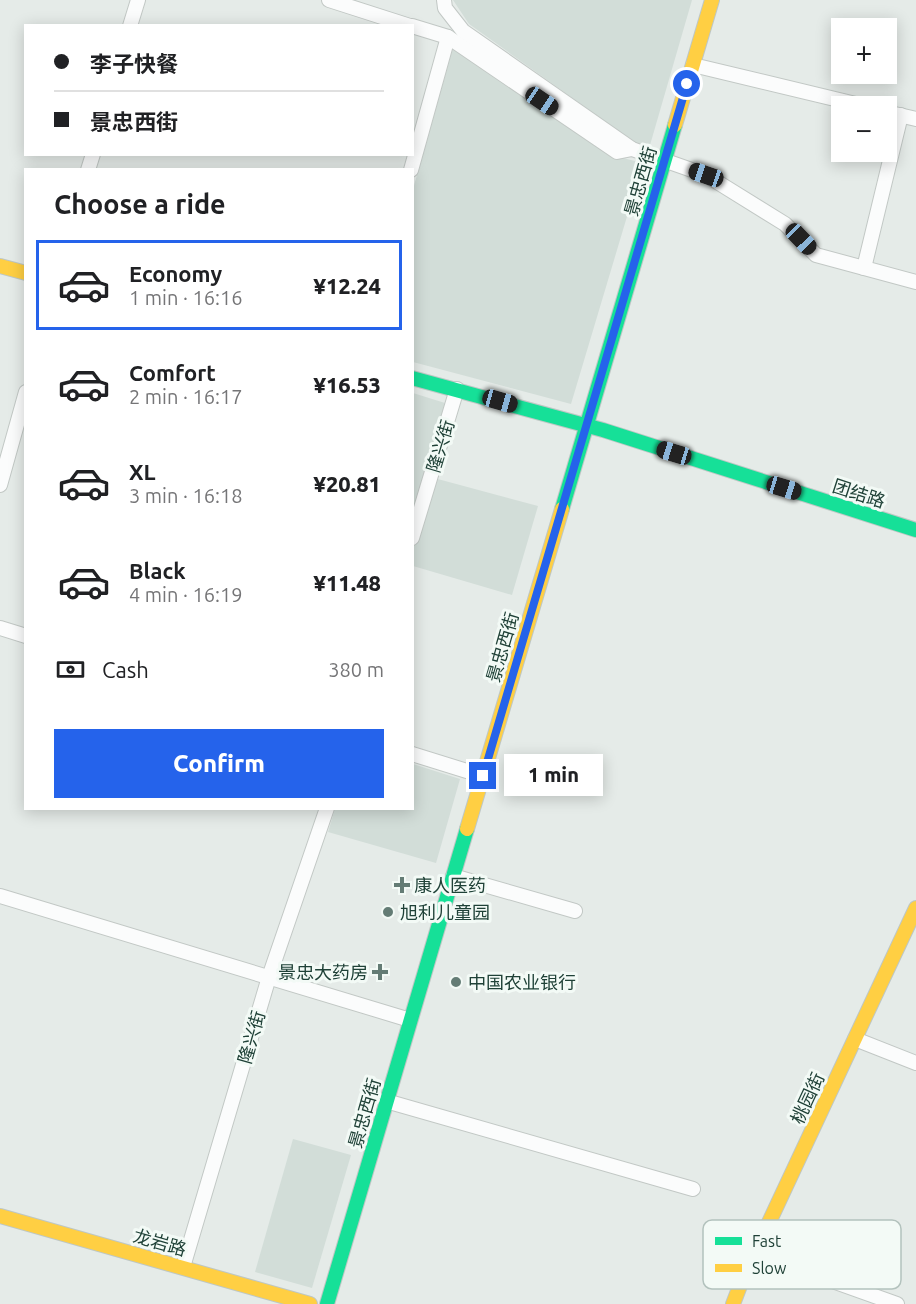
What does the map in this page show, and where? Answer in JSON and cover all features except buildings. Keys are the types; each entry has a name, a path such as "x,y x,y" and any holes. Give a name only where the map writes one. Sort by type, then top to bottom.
{"main road":[{"name":"景忠西街","path":"327,1304 712,0"},
{"path":"0,266 24,272"},
{"name":"团结路","path":"414,378 457,388 586,425 916,530"},
{"name":"桃园街","path":"770,1220 916,908"},
{"name":"龙岩路","path":"0,1216 310,1304"},
{"name":"桃园街","path":"733,1304 739,1289"}],"street":[{"path":"131,24 138,0"},
{"path":"328,0 405,24"},
{"path":"444,0 445,8 463,31 632,149 706,175 785,224 816,255 916,282"},
{"path":"414,27 448,37 617,152 632,149"},
{"path":"412,168 448,37"},
{"path":"693,65 831,98"},
{"path":"897,114 916,119"},
{"path":"864,268 901,115"},
{"name":"隆兴街","path":"414,531 457,388"},
{"path":"0,485 24,399"},
{"path":"0,628 24,635"},
{"path":"414,755 483,776"},
{"name":"隆兴街","path":"183,1267 269,977 326,810"},
{"path":"453,876 575,911"},
{"path":"0,896 410,1020"},
{"path":"855,1039 916,1063"},
{"path":"386,1101 693,1189"},
{"path":"855,1289 897,1304"}],"shaded area":[{"path":"453,0 692,0 648,152 469,24"},
{"path":"453,48 611,155 643,163 571,404 414,362 414,185"},
{"path":"414,393 445,403 414,510"},
{"path":"434,478 538,506 512,595 414,566 414,543"},
{"path":"414,764 460,779 436,863 328,832 335,810 414,810"},
{"path":"293,1139 351,1155 312,1288 255,1272"}],"traffic: fast":[{"path":"562,509 675,125"},
{"path":"414,379 603,430 916,530"},
{"path":"327,1304 467,829"}],"traffic: slow":[{"path":"675,125 712,0"},
{"path":"0,266 24,272"},
{"path":"467,829 562,509"},
{"path":"770,1220 916,908"},
{"path":"0,1216 310,1304"},
{"path":"733,1304 739,1289"}],"place":[{"name":"康人医药","path":"402,885"},
{"name":"旭利儿童园","path":"388,912"},
{"name":"景忠大药房","path":"380,972"},
{"name":"中国农业银行","path":"456,982"}],"route":[{"path":"483,776 687,84"}]}
